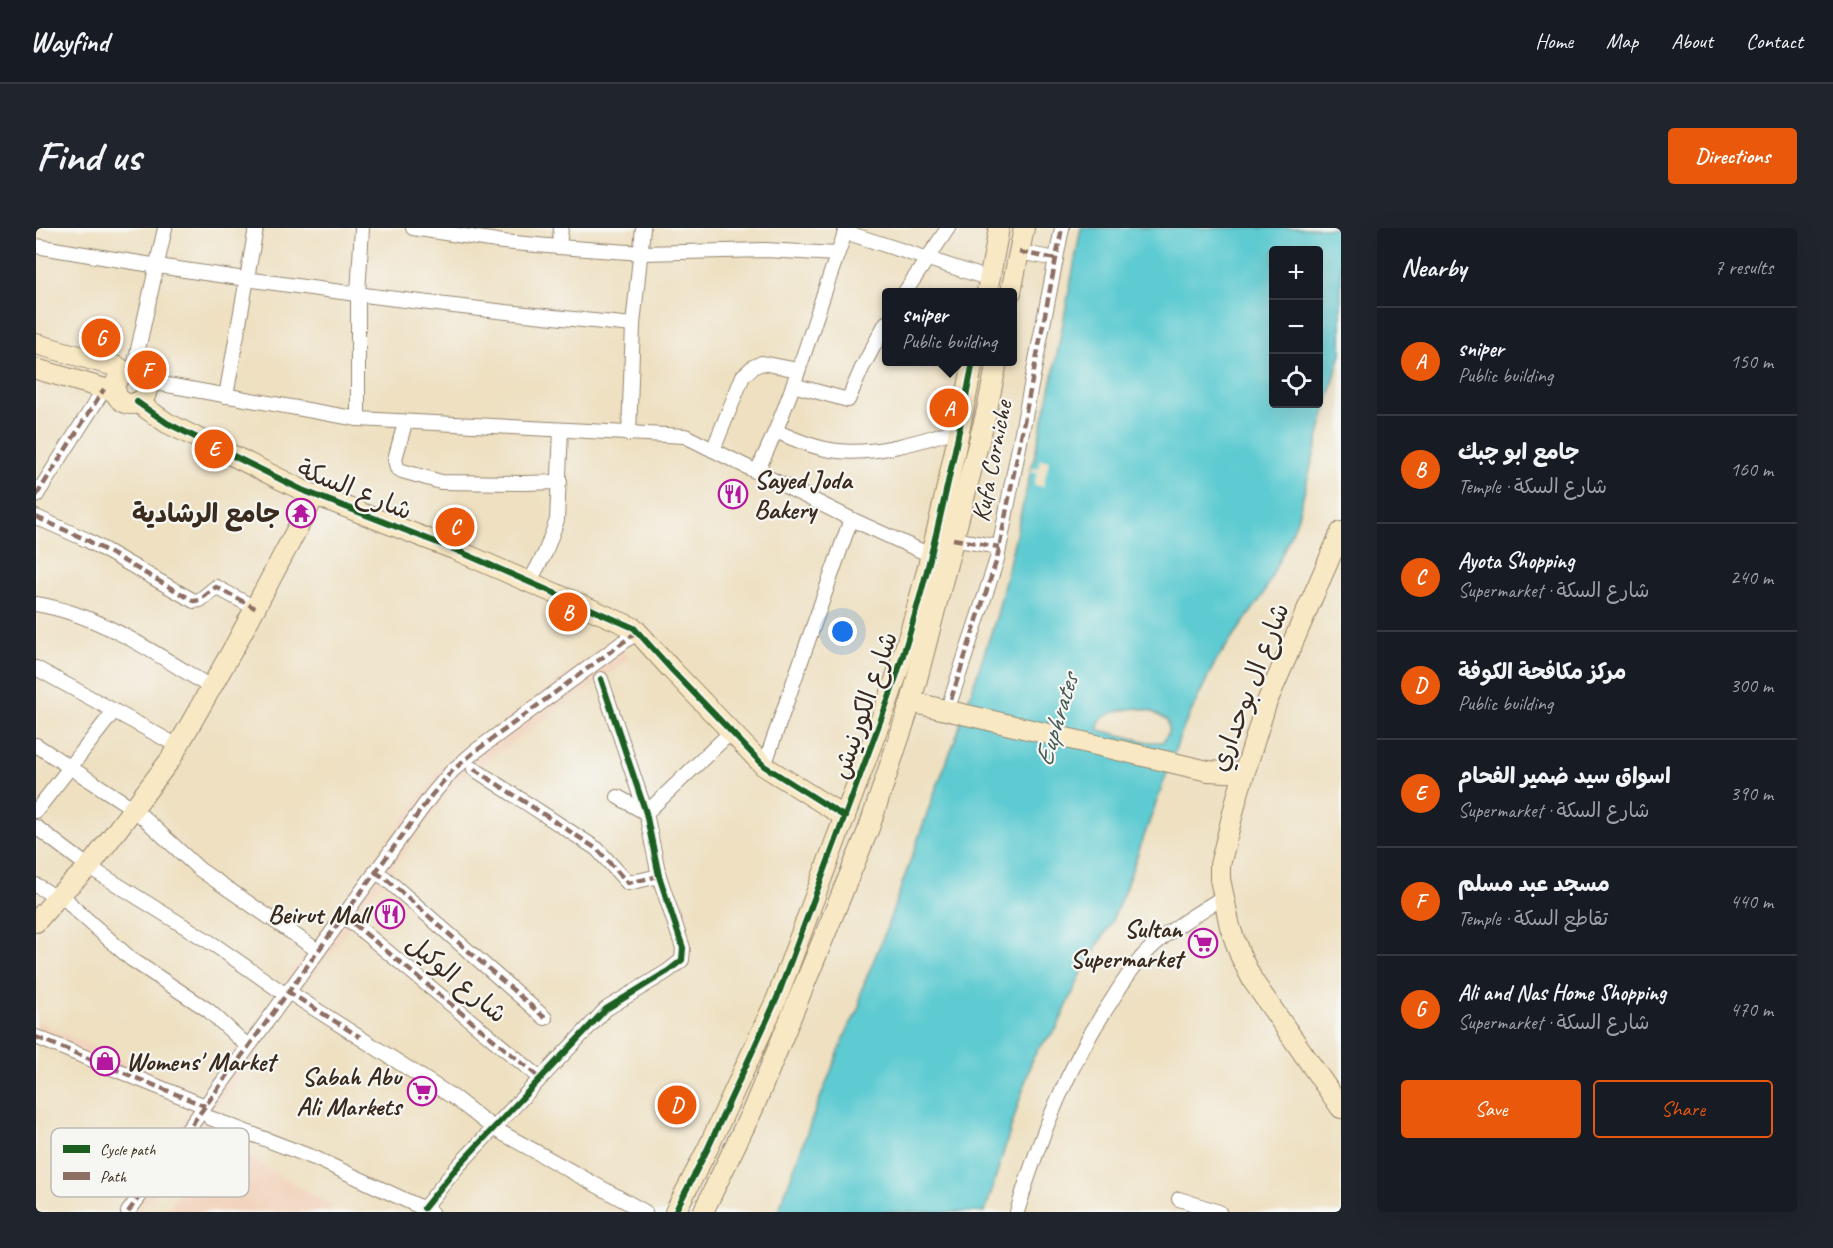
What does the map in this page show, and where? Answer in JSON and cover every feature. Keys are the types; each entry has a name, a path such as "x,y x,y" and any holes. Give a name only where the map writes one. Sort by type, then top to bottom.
{"street":[{"path":"137,402 144,395 135,375 165,228"},
{"path":"226,396 256,228"},
{"path":"358,419 358,293 362,228"},
{"path":"413,228 559,248 642,253 766,250 836,254"},
{"path":"559,248 561,228"},
{"path":"628,434 633,325 643,228"},
{"path":"908,288 948,228"},
{"path":"757,471 776,431 793,385 846,230 928,259 988,286 999,228"},
{"name":"Kufa Corniche","path":"952,706 997,559 1062,228"},
{"path":"1012,288 1022,235 1056,259"},
{"path":"36,246 156,267 246,279 532,315 633,325"},
{"path":"793,385 848,400 882,330"},
{"path":"36,344 118,367 135,375 226,396 358,419 685,436 851,519 930,555"},
{"path":"713,450 743,376 762,363 798,370"},
{"name":"شارع الكورنيش","path":"675,1212 708,1148 777,998 906,648 930,555 972,366"},
{"name":"شارع الكورنيش","path":"703,1212 753,1109 868,828 911,702 986,414 996,366"},
{"path":"36,369 110,390"},
{"path":"36,496 110,390 115,387 118,378 135,375"},
{"name":"شارع السكة","path":"110,390 122,400 137,402 167,423 315,495 530,581 634,628 764,766 845,817"},
{"path":"405,423 395,459 397,468 402,471 441,482 560,482"},
{"path":"776,431 812,445 837,451 889,448 915,443 959,429"},
{"path":"530,581 557,520 561,430"},
{"path":"36,922 59,895 89,867 134,809 178,746 212,688 315,495"},
{"path":"36,517 87,540 194,601 200,600 216,586 255,608"},
{"path":"764,766 851,519"},
{"name":"شارع ال بوحداري","path":"1341,532 1266,704 1243,773 1220,865 1222,898 1240,955 1253,981 1341,1108"},
{"path":"953,539 999,547"},
{"path":"36,603 87,617 123,634 212,688"},
{"path":"194,1128 207,1112 283,991 344,915 431,796 452,771 473,753 638,632"},
{"path":"36,668 178,746"},
{"path":"249,1130 428,1210 459,1165 606,1009 682,960 683,948 659,876 646,813 602,679"},
{"path":"911,702 952,706 1221,773 1243,773"},
{"path":"36,811 114,711"},
{"path":"646,813 731,732"},
{"path":"36,745 134,809 199,869 311,946"},
{"name":"شارع ال بوحداري","path":"1196,767 1216,777 1224,789 1216,850 1216,857 1220,865"},
{"path":"474,769 597,849 628,883 659,876"},
{"path":"618,797 646,813"},
{"path":"36,827 89,867 456,1099 493,1128 645,1212"},
{"path":"375,872 545,1018"},
{"path":"36,885 59,895 131,959 208,1010 242,1041"},
{"path":"815,895 823,905 836,906"},
{"path":"1017,1212 1046,1126 1069,1074 1096,1023 1140,959 1171,931 1222,898"},
{"name":"شارع الوكيل","path":"344,915 540,1078"},
{"path":"804,922 818,922 826,930"},
{"path":"36,1037 244,1128"},
{"path":"128,1212 140,1197"},
{"path":"1179,1199 1219,1212"}],"shaded area":[{"path":"614,638 629,660 455,783 330,954 295,996 255,1056 202,1128 179,1128 195,1106 36,1041 36,1021 202,1096 439,770"},
{"path":"249,1158 332,1206 329,1212 167,1212 176,1197 249,1197"},
{"path":"129,1197 151,1197 140,1212 118,1212"}],"water":[{"name":"Euphrates","path":"1081,228 1341,228 1341,353 1296,523 1263,595 1216,661 1206,681 1182,731 1110,925 1083,970 1057,1028 1038,1049 1032,1060 985,1212 778,1212 849,1026 859,1010 861,991 883,938 955,740 997,615 1052,381","holes":["1137,708 1151,711 1167,720 1168,732 1162,742 1148,742 1099,730 1099,722 1106,715"]}],"pier":[{"path":"1040,459 1049,461 1043,487 1034,485 1037,472 1031,471 1032,468 1038,469"}],"marked path":[{"path":"951,699 997,559 1062,228"},
{"path":"1019,252 1056,259"},
{"path":"36,496 104,389"},
{"path":"36,517 87,540 194,601 200,600 216,587 255,608"},
{"path":"953,539 999,547"},
{"path":"189,1128 431,796 452,771 637,632"},
{"path":"474,769 597,849 628,883 659,876"},
{"path":"375,872 385,878 545,1018"},
{"path":"343,915 540,1078"},
{"path":"287,991 360,1037"},
{"path":"36,1037 205,1106"},
{"path":"128,1212 139,1197"}],"cycle path":[{"path":"675,1212 708,1148 777,998 890,695 927,571 972,366"},
{"path":"137,402 167,423 302,490 456,550 634,628 764,766 845,817"},
{"path":"424,1208 459,1165 606,1009 682,960 683,948 659,876 646,813 601,679"}],"place":[{"name":"Ali and Nas Home Shopping","path":"101,338"},
{"name":"مسجد عبد مسلم","path":"147,370"},
{"name":"sniper","path":"949,408"},
{"name":"اسواق سيد ضمير الفحام","path":"214,449"},
{"name":"Sayed Joda Bakery","path":"733,494"},
{"name":"جامع الرشادية","path":"301,513"},
{"name":"Ayota Shopping","path":"455,527"},
{"name":"جامع ابو چبك","path":"568,612"},
{"name":"Beirut Mall","path":"390,914"},
{"name":"Sultan Supermarket","path":"1203,943"},
{"name":"Womens' Market","path":"105,1061"},
{"name":"Sabah Abu Ali Markets","path":"422,1091"},
{"name":"مركز مكافحة الكوفة","path":"677,1105"}]}
